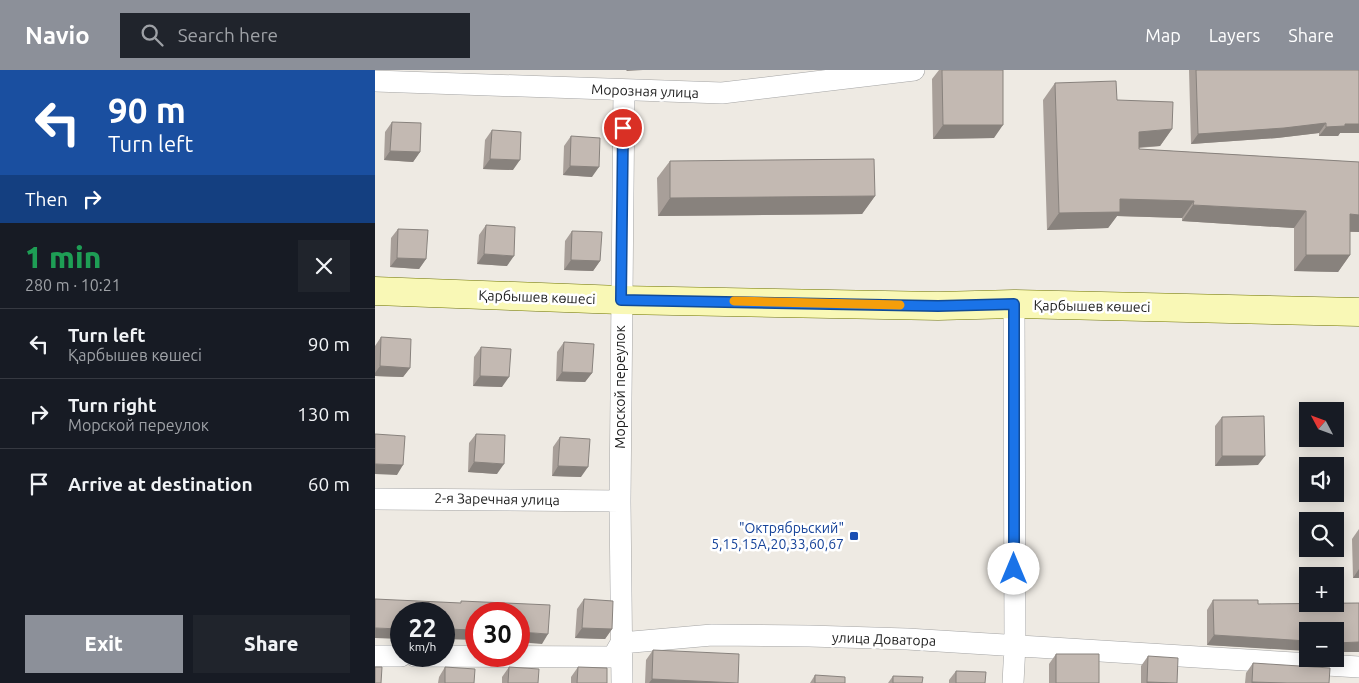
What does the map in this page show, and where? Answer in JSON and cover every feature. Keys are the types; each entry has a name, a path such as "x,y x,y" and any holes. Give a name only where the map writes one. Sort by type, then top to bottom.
{"main road":[{"name":"Қарбышев көшесі","path":"375,291 621,300 938,306 1014,304 1359,312"}],"street":[{"name":"Морозная улица","path":"375,81 723,93 914,70"},
{"name":"Морской переулок","path":"622,683 620,501 624,90"},
{"path":"1013,683 1015,645 1014,304"},
{"name":"2-я Заречная улица","path":"375,498 620,501"},
{"name":"улица Доватора","path":"621,643 712,635 907,639 1359,667"},
{"path":"455,656 613,657 621,643"},
{"path":"375,656 390,656"}],"building":[{"path":"942,70 1003,70 1003,125 943,125"},
{"path":"1196,70 1359,70 1359,124 1326,127 1326,123 1198,134"},
{"path":"1116,81 1117,100 1173,102 1172,129 1139,132 1139,149 1359,162 1359,215 1350,214 1350,255 1306,255 1306,211 1193,205 1194,201 1120,199 1120,212 1059,213 1055,83"},
{"path":"392,122 421,123 420,152 390,151"},
{"path":"492,130 521,132 520,160 490,159"},
{"path":"571,136 600,138 599,167 570,166"},
{"path":"874,159 875,196 670,198 670,161"},
{"path":"486,225 515,227 514,256 484,254"},
{"path":"398,229 428,230 426,259 397,258"},
{"path":"572,231 602,232 600,261 571,260"},
{"path":"381,337 411,339 410,368 380,366"},
{"path":"564,342 594,344 592,373 562,372"},
{"path":"481,347 511,349 509,377 480,376"},
{"path":"1264,416 1265,456 1222,456 1222,417"},
{"path":"375,434 405,436 403,465 375,464"},
{"path":"476,434 505,435 504,464 474,462"},
{"path":"560,437 590,439 588,467 558,466"},
{"path":"375,599 440,602 390,602 390,629 375,628"},
{"path":"584,599 613,601 612,629 582,628"},
{"path":"1213,600 1258,600 1258,604 1299,604 1299,612 1344,612 1344,603 1359,603 1359,642 1344,643 1344,622 1299,622 1299,640 1214,635"},
{"path":"461,601 483,602 465,602 465,630 455,629 455,603 461,603"},
{"path":"530,604 550,605 548,634 530,633"},
{"path":"653,650 739,654 738,683 652,679"},
{"path":"1056,654 1099,654 1099,683 1056,683"},
{"path":"1148,656 1178,658 1177,683 1147,682"},
{"path":"1253,663 1330,668 1329,683 1252,682"},
{"path":"375,667 382,667 381,683 375,683"},
{"path":"445,667 475,669 474,683 445,683"},
{"path":"509,667 539,669 538,683 508,683"},
{"path":"578,667 607,668 607,683 577,683"},
{"path":"956,671 986,672 985,683 956,683"},
{"path":"815,675 845,677 845,683 815,683"},
{"path":"893,676 923,677 922,683 893,683"}],"slow traffic":[{"path":"734,301 900,305"}],"place":[{"name":"\"Октрябрьский\" 5,15,15А,20,33,60,67","path":"854,536"}],"route":[{"path":"623,128 621,300 938,306 1014,304 1014,569"}]}
